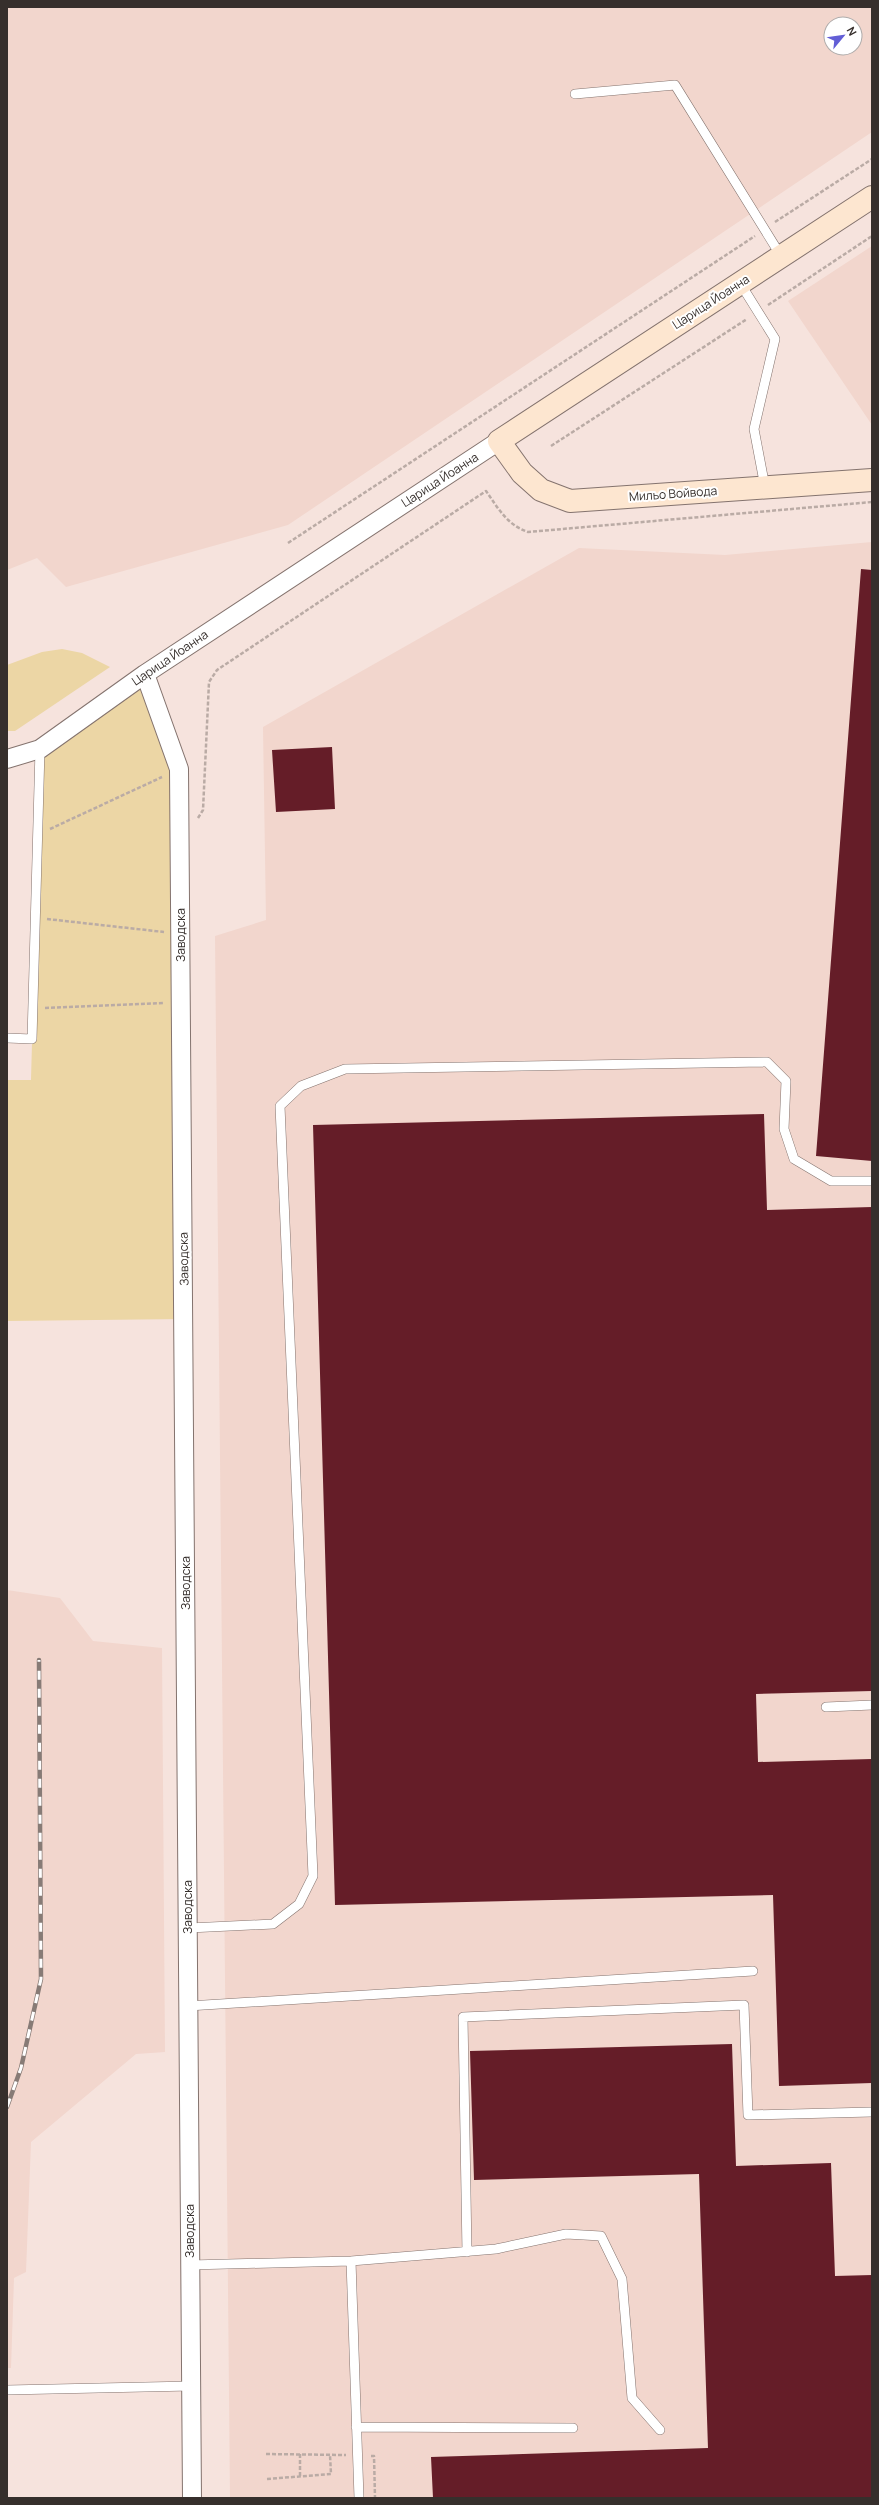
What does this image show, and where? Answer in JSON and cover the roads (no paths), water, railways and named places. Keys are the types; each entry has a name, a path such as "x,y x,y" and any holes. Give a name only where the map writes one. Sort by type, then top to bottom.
{"street":[{"name":"Царица Йоанна","path":"7,759 40,749 145,674 872,196"},
{"name":"Мильо Войвода","path":"499,441 522,473 541,490 570,501 872,480"},
{"name":"Заводска","path":"145,674 179,769 189,1928 188,2006 192,2498"}],"lane":[{"path":"575,94 675,85 781,256"},
{"path":"740,283 759,311 775,339 754,429 765,487"},
{"path":"7,1038 32,1039 40,749"},
{"path":"189,1928 274,1924 299,1904 313,1876 280,1106 301,1086 345,1069 767,1062 786,1081 784,1129 794,1159 831,1181 872,1181"},
{"path":"826,1707 872,1705"},
{"path":"188,2006 753,1971"},
{"path":"467,2252 463,2017 744,2005 748,2115 872,2112"},
{"path":"190,2265 351,2261 496,2249 566,2234 601,2236 622,2280 632,2398 660,2430"},
{"path":"351,2261 359,2498"},
{"path":"7,2390 191,2386"},
{"path":"356,2427 573,2428"}],"railway":[{"path":"7,2107 21,2068 41,1979 39,1660"}]}
